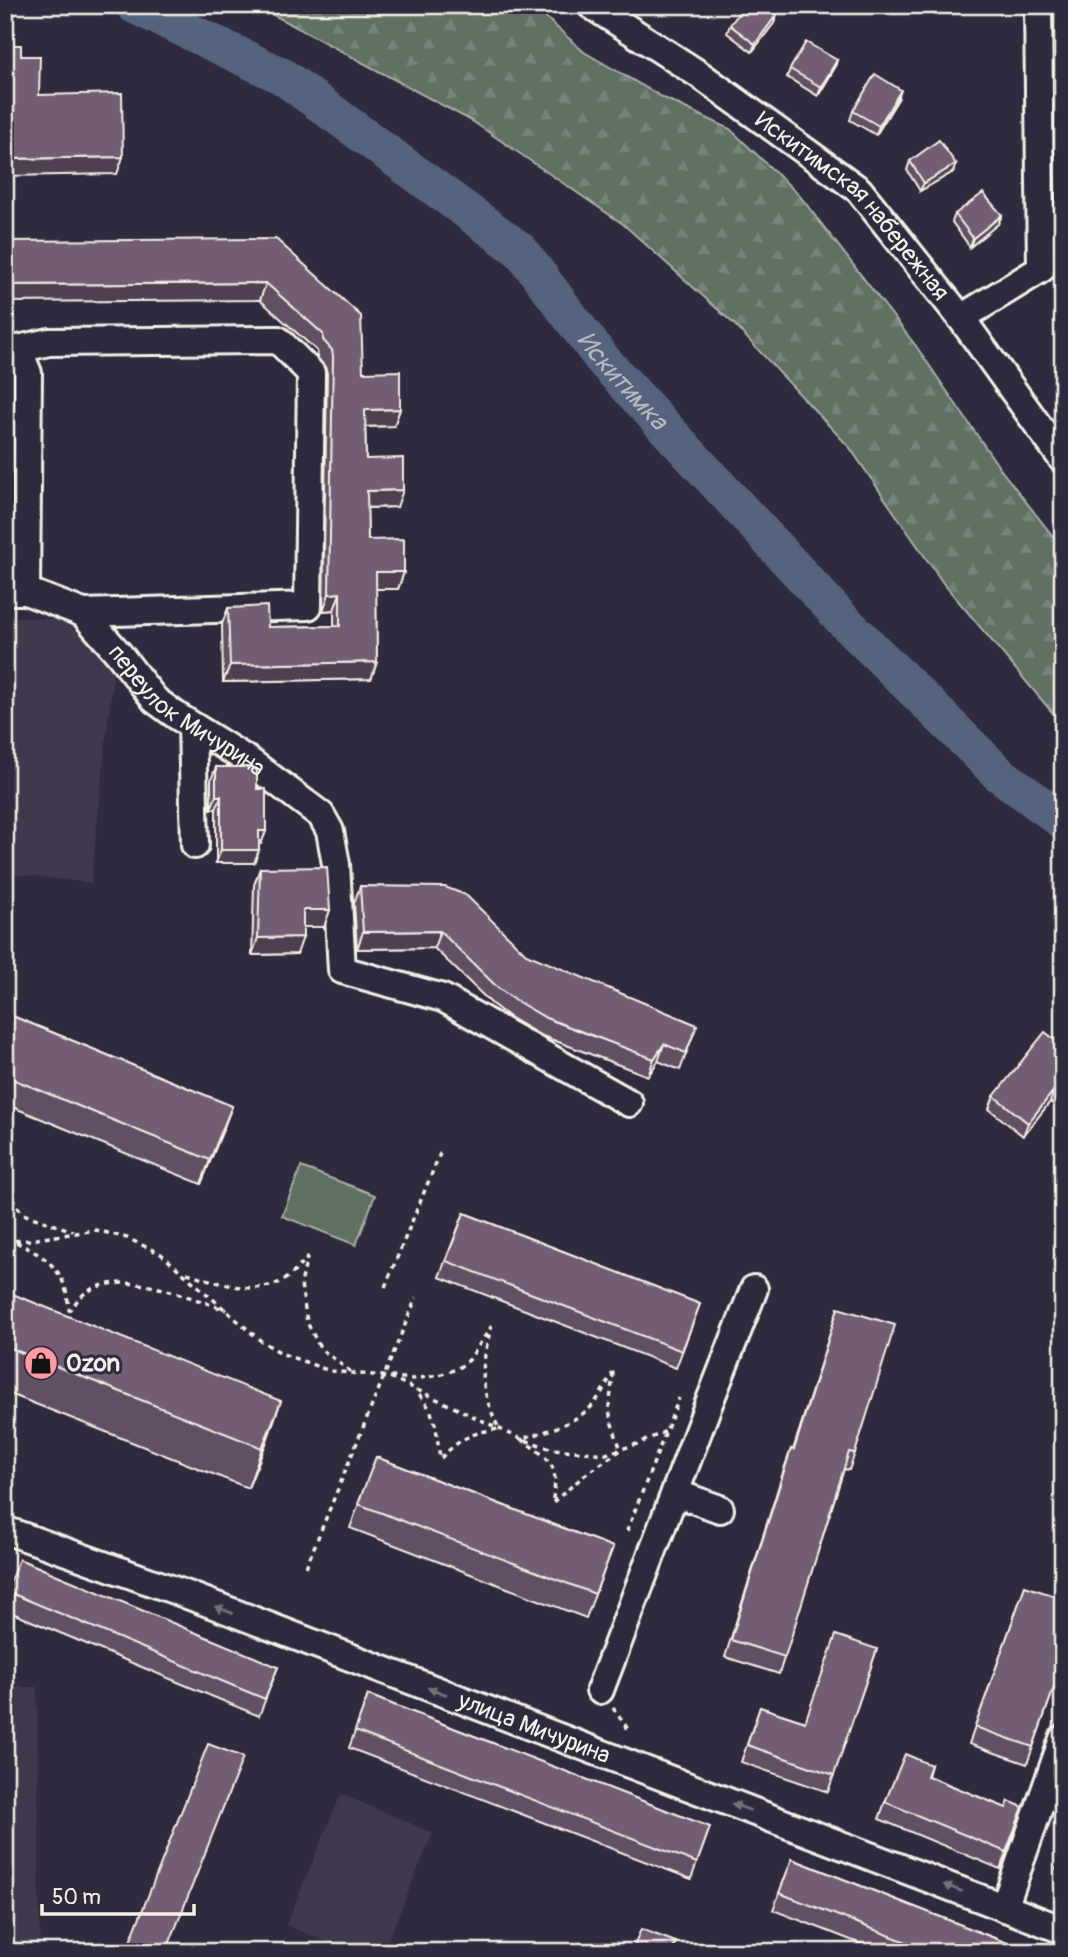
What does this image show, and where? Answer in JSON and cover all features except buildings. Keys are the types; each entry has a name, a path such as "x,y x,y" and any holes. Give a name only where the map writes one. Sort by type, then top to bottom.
{"street":[{"name":"Искитимская набережная","path":"591,5 700,75 859,190 961,318 1063,460"},
{"path":"961,318 1041,270 1038,5"},
{"path":"16,591 28,373 12,349 49,342 278,340 311,373 308,606 83,613"},
{"name":"переулок Мичурина","path":"16,591 83,613 155,700 248,761 321,815 330,831 336,864 342,970 443,998 629,1103"},
{"path":"192,726 195,845"},
{"path":"600,1690 754,1289"},
{"path":"675,1493 720,1509"},
{"name":"улица Мичурина","path":"5,1530 185,1594 1063,1930"},
{"path":"1004,1908 1063,1739"}],"path":[{"path":"5,1164 8,1147"},
{"path":"385,1287 441,1151"},
{"path":"5,1180 8,1194 23,1214 75,1232"},
{"path":"5,1241 96,1230 127,1238 161,1254 261,1341 283,1354 330,1371 414,1378 439,1375 457,1369 468,1360 491,1326 483,1358 482,1380 486,1400 499,1429"},
{"path":"13,1241 37,1252 60,1274 68,1290 69,1310 85,1294 101,1287 123,1283 166,1289 228,1311"},
{"path":"185,1273 245,1288 268,1286 286,1278 307,1258 301,1284 307,1322 320,1348 352,1373"},
{"path":"306,1567 416,1298"},
{"path":"521,1439 580,1416 593,1405 613,1373 609,1410 621,1450"},
{"path":"385,1375 521,1439 553,1449 606,1454 666,1432"},
{"path":"416,1390 430,1409 436,1427 440,1459 463,1439 480,1431 499,1429"},
{"path":"626,1531 679,1398"},
{"path":"521,1439 547,1457 553,1468 556,1483 552,1503 586,1474 621,1450"},
{"path":"600,1690 630,1732"}],"shaded area":[{"path":"5,616 64,620 114,665 91,883 5,873"},
{"path":"13,1687 37,1687 40,1952 16,1952"},
{"path":"341,1794 433,1833 383,1952 350,1952 286,1925"}],"green space":[{"path":"255,5 532,5 584,52 662,97 730,129 799,195 916,346 1001,470 1063,549 1063,722 943,583 850,448 734,324 623,224 472,121"},
{"path":"301,1167 375,1195 356,1245 282,1216"}],"waterway":[{"name":"Искитимка","path":"134,5 282,76 520,250 602,359 842,619 998,773 1063,821"}],"place":[{"name":"Ozon","path":"41,1363"}]}
